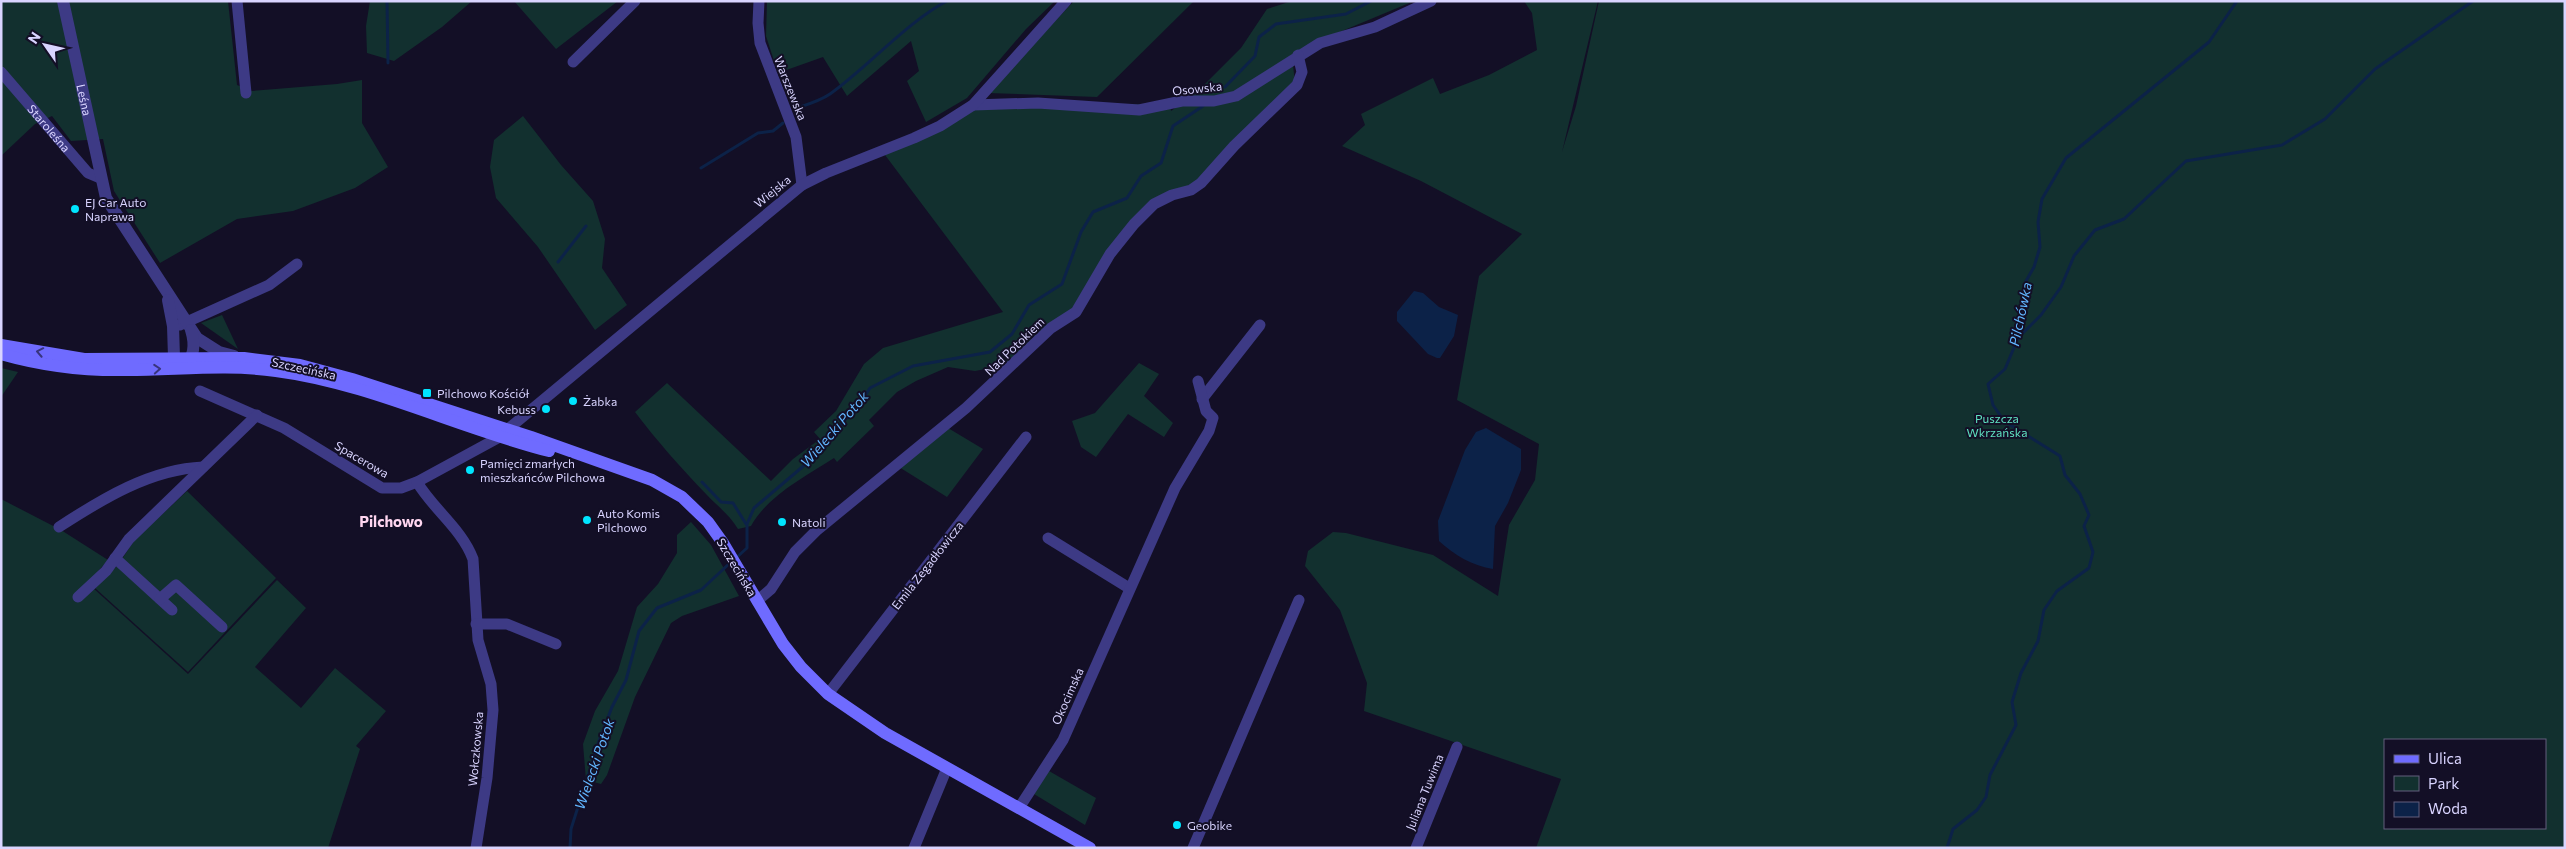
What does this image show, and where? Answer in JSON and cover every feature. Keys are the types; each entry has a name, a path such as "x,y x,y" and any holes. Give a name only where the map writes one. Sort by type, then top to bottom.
{"main road":[{"name":"Szczecińska","path":"1,345 74,358 183,360 244,358 292,363 327,372 503,433"},
{"name":"Szczecińska","path":"1,354 78,369 129,370 183,360 300,374 595,460 645,477 670,489 699,512 723,543 793,658 828,694 850,711 947,768"},
{"path":"947,768 1090,848"}],"street":[{"name":"Leśna","path":"63,1 100,178 106,198 166,292"},
{"path":"237,1 246,93"},
{"path":"573,62 635,1"},
{"name":"Warszewska","path":"759,1 760,43 764,60 796,137 802,184"},
{"name":"Wiejska","path":"503,433 802,184 940,126 973,105 1066,1"},
{"name":"Osowska","path":"973,105 1038,103 1139,110 1182,101 1214,101 1236,96 1320,43 1375,26 1431,1"},
{"name":"Nad Potokiem","path":"757,601 771,589 795,552 816,531 966,408 1051,328 1076,312 1110,254 1134,224 1154,204 1172,195 1191,190 1201,183 1234,146 1298,85 1302,72 1298,56"},
{"name":"Staroleśna","path":"1,72 88,173 100,178"},
{"path":"173,326 188,327 269,285 297,264"},
{"path":"166,292 183,360"},
{"path":"166,292 188,327 201,342 214,350 244,358"},
{"path":"1202,399 1260,325"},
{"path":"183,360 194,344 188,327"},
{"name":"Okocimska","path":"1019,808 1063,740 1174,488 1209,431 1213,418 1206,410 1198,380"},
{"name":"Spacerowa","path":"200,391 284,428 382,488 401,488 417,482 503,433"},
{"path":"78,597 106,571 129,539 257,415"},
{"name":"Emila Zegadłowicza","path":"828,694 1026,437"},
{"path":"59,527 116,492 173,472 204,467"},
{"name":"Wołczkowska","path":"417,482 469,549 475,574 478,640 491,684 493,710 487,778 476,848"},
{"path":"1048,538 1129,588"},
{"path":"115,558 172,610"},
{"path":"160,599 176,584 222,627"},
{"path":"1192,848 1299,600"},
{"path":"476,624 507,624 556,644"},
{"name":"Juliana Tuwima","path":"1416,848 1457,747"},
{"path":"914,848 947,768"}],"green space":[{"path":"1,1 228,1 237,85 252,91 362,80 362,123 388,167 355,188 293,211 237,219 160,263 114,191 103,139 71,141 52,116 35,124 1,156"},
{"path":"370,1 472,1 442,27 394,61 367,53 366,26"},
{"path":"514,1 618,1 556,49"},
{"path":"767,1 1055,1 1026,29 967,98 926,122 907,81 919,71 911,41 847,96 823,57 778,73 766,36"},
{"path":"1074,1 1194,1 1097,97 988,93"},
{"path":"1292,1 1414,1 1318,41 1292,56 1295,83 1195,183 1150,204 1079,303 1004,369 1001,366 975,371 948,367 916,381 897,392 869,420 874,426 837,462 834,458 799,480 767,505 751,526 738,529 727,514 669,454 635,412 667,383 771,481 793,459 820,439 814,432 836,411 864,364 883,348 1003,312 882,151 973,105 1170,104 1171,111 1196,93 1241,48 1267,9"},
{"name":"Puszcza Wkrzańska","path":"1524,1 1598,1 1562,152 1576,106 1599,1 2565,1 2565,848 1536,848 1561,779 1364,711 1367,683 1340,610 1305,566 1308,551 1333,532 1346,533 1433,555 1498,596 1509,525 1535,480 1539,444 1457,400 1479,276 1522,234 1421,181 1342,146 1365,125 1361,114 1433,78 1440,94 1489,75 1537,50 1532,13"},
{"path":"523,116 561,165 593,201 605,239 602,268 627,305 595,330 538,247 496,198 490,167 494,140"},
{"path":"222,315 238,349 201,323"},
{"path":"1139,363 1159,374 1144,396 1173,423 1164,437 1128,414 1096,457 1081,447 1072,421 1095,413"},
{"path":"1,368 18,372 1,397"},
{"path":"948,428 983,449 947,497 899,467"},
{"path":"187,491 276,578 188,672 95,588 118,565 134,541"},
{"path":"1,499 61,530 108,560 94,576 93,588 188,674 277,580 306,608 255,667 301,708 335,668 386,711 356,746 360,749 328,848 1,848"},
{"path":"691,522 711,545 739,596 682,616 671,623 635,697 607,775 601,784 586,780 583,744 595,711 618,671 637,607 658,584 677,553 677,535"},
{"path":"1049,771 1096,798 1085,825 1034,794"}],"water":[{"path":"1414,291 1423,293 1439,307 1458,315 1454,336 1440,358 1428,354 1397,321 1397,312"},
{"path":"1486,428 1521,449 1521,470 1508,503 1495,526 1493,569 1471,563 1439,541 1438,521 1465,450 1476,432"}],"waterway":[{"path":"387,1 388,63"},
{"path":"794,109 830,94 917,21 947,1"},
{"name":"Wielecki Potok","path":"1225,87 1255,56 1259,37 1276,24 1346,14 1371,1"},
{"name":"Pilchówka","path":"1947,848 1953,829 1977,810 1986,797 1990,775 2016,725 2012,702 2021,673 2038,641 2044,610 2057,591 2089,568 2093,552 2084,526 2089,515 2080,494 2065,475 2060,456 2004,421 1993,405 1988,384 2005,369 2018,338 2026,281 2034,267 2040,247 2038,222 2042,199 2066,158 2209,42 2237,1"},
{"path":"2018,338 2041,315 2061,287 2074,256 2095,230 2124,219 2186,161 2282,145 2325,119 2375,69 2473,1"},
{"name":"Wielecki Potok","path":"736,558 747,548 747,524 754,508 807,463 861,402 870,388 913,366 990,352 1012,334 1029,305 1062,284 1081,232 1093,212 1127,198 1141,176 1161,163 1173,126 1203,106"},
{"path":"701,168 758,133 773,131 783,123"},
{"path":"558,262 586,226"},
{"path":"702,482 721,502 733,503 746,524"},
{"name":"Wielecki Potok","path":"570,848 571,829 599,741 612,707 626,680 639,631 657,608 701,590 731,562"}],"place":[{"name":"EJ Car Auto Naprawa","path":"75,209"},
{"name":"Pilchowo Kościół","path":"427,393"},
{"name":"Żabka","path":"573,401"},
{"name":"Kebuss","path":"546,409"},
{"name":"Pamięci zmarłych mieszkańców Pilchowa","path":"470,470"},
{"name":"Auto Komis Pilchowo","path":"587,520"},
{"name":"Natoli","path":"782,522"},
{"name":"Geobike","path":"1177,825"}],"district":[{"name":"Pilchowo","path":"391,521"}]}
